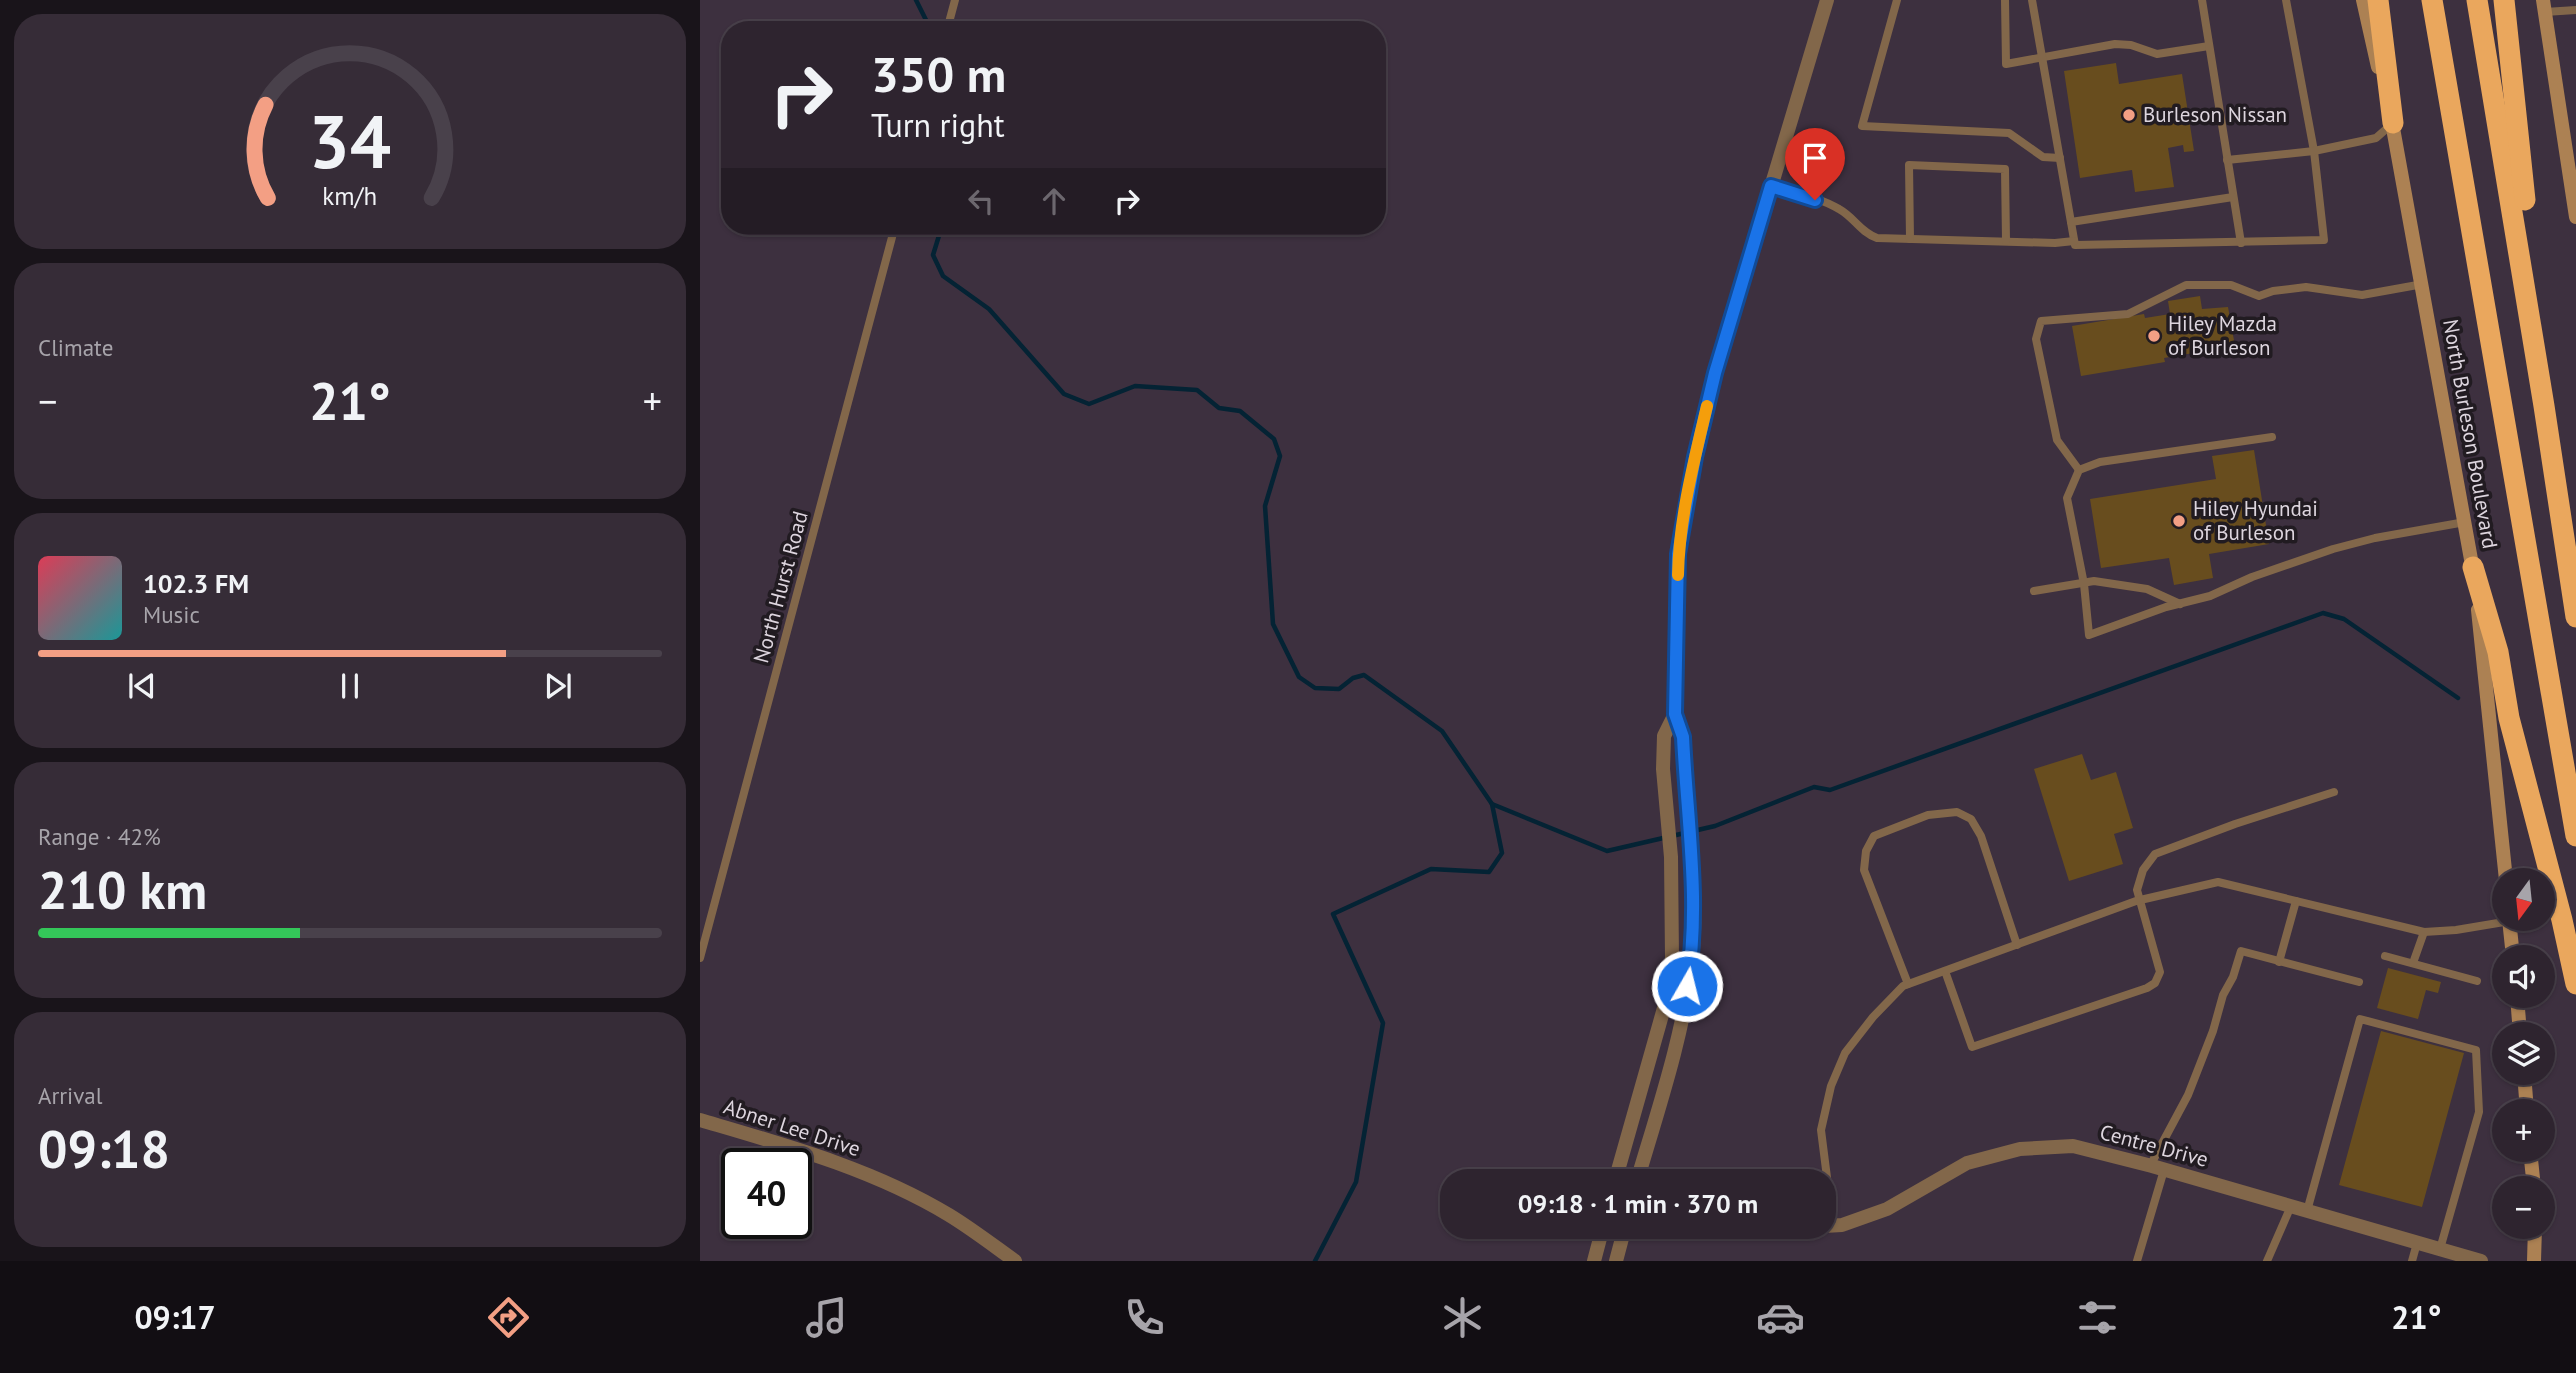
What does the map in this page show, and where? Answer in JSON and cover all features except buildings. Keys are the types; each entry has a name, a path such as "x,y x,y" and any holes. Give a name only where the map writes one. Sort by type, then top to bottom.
{"highway":[{"path":"2378,0 2393,123"},
{"path":"2432,0 2576,836"},
{"path":"2477,0 2576,617"},
{"path":"2504,0 2521,176 2550,381 2544,406"},
{"path":"2473,567 2498,652 2509,718 2546,853 2576,984"}],"main road":[{"name":"North Burleson Boulevard","path":"2363,0 2393,123 2473,567 2505,868"},
{"path":"2544,6 2569,131 2576,217"},
{"path":"2534,1261 2535,1239"}],"street":[{"path":"1640,1169 1683,1013 1692,960 1694,912 1683,737 1675,714 1678,554 1695,457 1715,373 1827,0"},
{"path":"1618,1169 1664,1008 1672,958 1671,857 1663,769 1664,736 1675,714"},
{"name":"Abner Lee Drive","path":"700,1120 783,1144 869,1175 949,1215 1016,1261"},
{"name":"Centre Drive","path":"1836,1225 1887,1209 1967,1163 2020,1149 2073,1146 2481,1261"},
{"path":"1594,1261 1600,1239"},
{"path":"1616,1261 1622,1239"}],"lane":[{"path":"949,21 955,0"},
{"path":"1897,0 1862,126 2009,133 2043,157 2060,158"},
{"path":"2005,0 2006,64 2115,44 2131,45 2157,54 2209,46"},
{"path":"2032,0 2075,245 2325,240 2314,150 2286,0"},
{"path":"2202,0 2241,243"},
{"path":"2544,6 2576,10"},
{"path":"2227,160 2314,150 2376,138 2393,123"},
{"path":"1910,239 1909,165 2005,169 2006,242"},
{"path":"1771,186 1841,210 1868,235 1877,238 2055,243 2074,241"},
{"path":"2071,222 2233,197"},
{"name":"North Hurst Road","path":"700,958 893,235"},
{"path":"2079,470 2057,440 2036,339 2041,321 2128,314 2186,285 2231,285 2259,296 2273,291 2306,287 2362,295 2423,285"},
{"path":"2272,437 2100,462 2079,470 2067,498 2084,584 2089,635 2210,596 2252,577 2333,549 2375,538 2465,522"},
{"path":"2034,591 2094,581 2147,589 2180,604"},
{"path":"1945,971 1972,1047 2147,988 2155,983 2160,972 2137,890 2143,870 2155,854 2235,824 2334,792"},
{"path":"1908,984 1864,870 1866,851 1874,836 1928,815 1957,812 1971,819 1981,836 2017,944"},
{"path":"1824,1169 1821,1130 1831,1086 1845,1053 1873,1017 1908,984 2139,901 2218,882 2424,932 2492,923"},
{"path":"2278,962 2297,901"},
{"path":"2413,963 2424,932"},
{"path":"2137,1261 2157,1168 2213,1031 2223,995 2233,977 2241,951 2359,982"},
{"path":"2385,956 2477,981"},
{"path":"2307,1211 2360,1019 2476,1050 2479,1112 2440,1249"},
{"path":"2267,1261 2291,1206"},
{"path":"2412,1261 2417,1243"}],"waterway":[{"path":"916,0 926,21"},
{"path":"939,235 933,255 943,276 989,309 1064,394 1089,404 1135,386 1197,390 1219,408 1240,411 1274,439 1280,456 1265,506 1273,624 1299,677 1315,688 1339,689 1353,678 1364,675 1442,731 1492,804 1607,851 1715,826 1814,787 1830,790 2323,613 2344,619 2458,698"},
{"path":"1315,1261 1356,1182 1383,1023 1333,914 1431,869 1489,872 1502,853 1492,804"}],"slow traffic":[{"path":"1678,575 1678,554 1707,406"}],"place":[{"name":"Burleson Nissan","path":"2129,115"},
{"name":"Hiley Mazda of Burleson","path":"2154,336"},
{"name":"Hiley Hyundai of Burleson","path":"2179,521"}],"route":[{"path":"1687,986 1692,960 1694,912 1683,737 1675,714 1678,554 1695,457 1715,373 1771,186 1815,200"}]}
